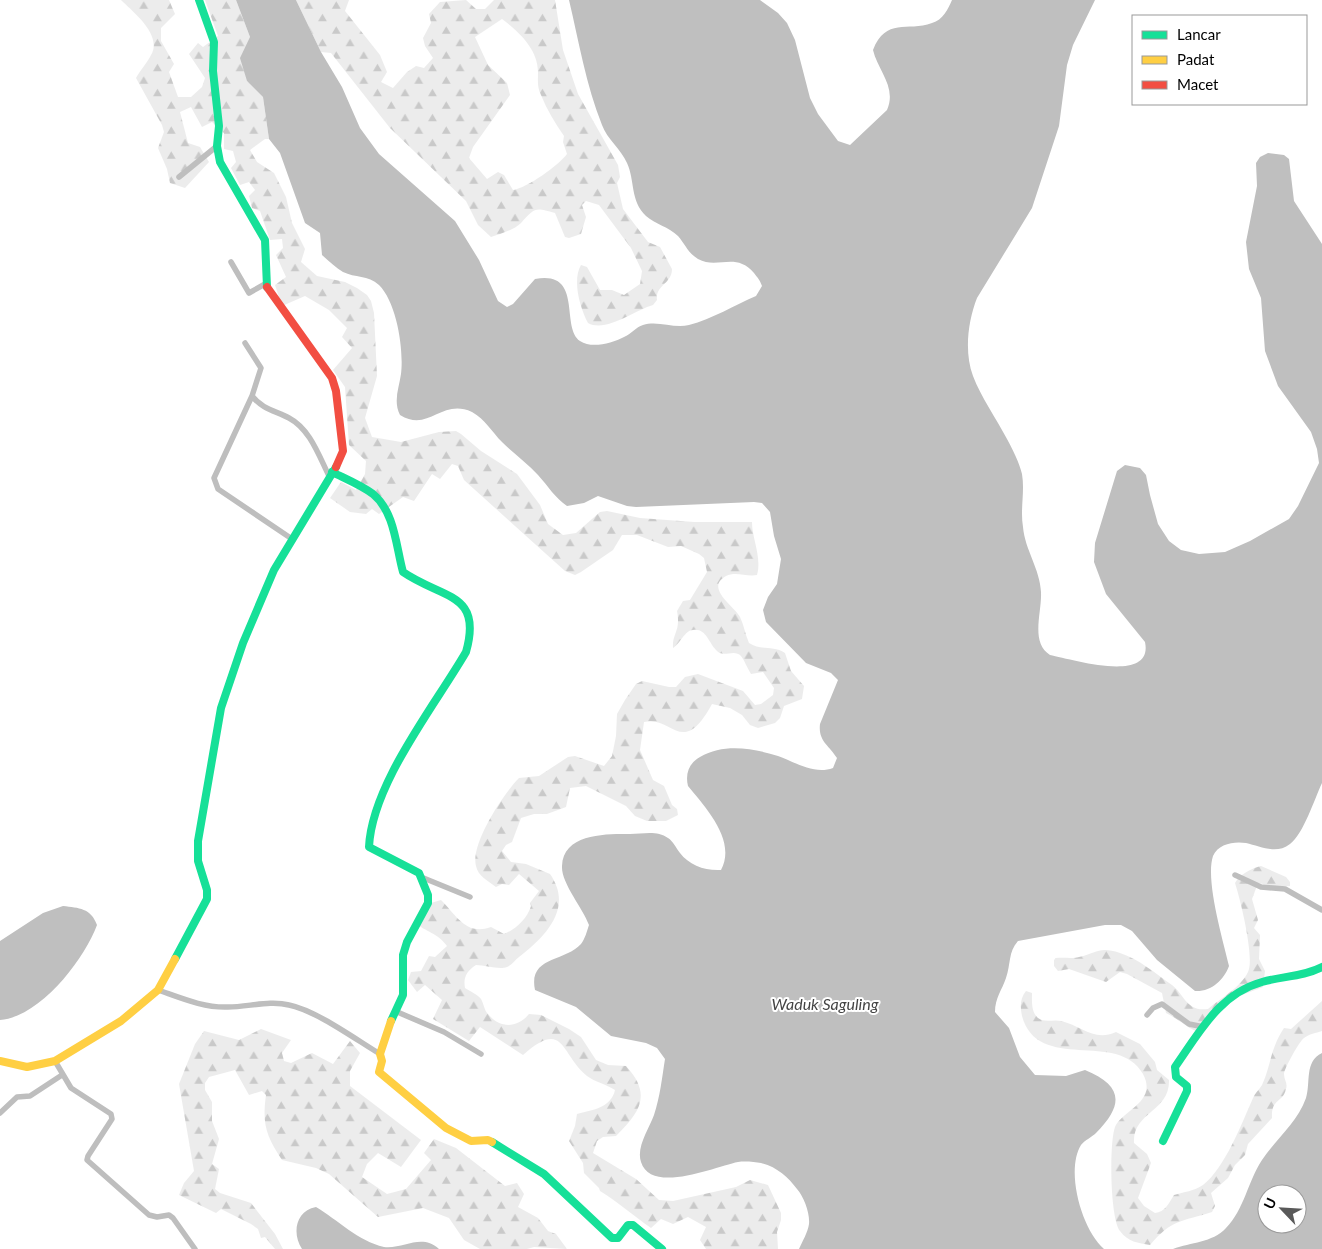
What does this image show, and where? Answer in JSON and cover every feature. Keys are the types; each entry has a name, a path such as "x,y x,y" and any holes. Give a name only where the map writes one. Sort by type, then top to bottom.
{"street":[{"path":"0,1061 27,1067 55,1061 121,1021 158,990 207,899 208,892 199,866 197,851 207,775 216,746 221,708 242,643 274,570 343,451 336,391 332,378 292,321 274,301 265,284 266,242 222,168 217,146 219,126 213,71 214,42 199,0"},
{"path":"178,177 217,146"},
{"path":"231,262 249,293 265,284"},
{"path":"245,342 261,368 252,396 214,478 214,483 218,489 292,539"},
{"path":"252,396 264,407 289,418 304,430 331,474 373,494 379,501 393,532 403,572 459,603 471,615 473,621 472,638 466,652 412,738 371,826 369,847 415,871 421,877 470,898"},
{"path":"1235,875 1262,887 1285,889 1322,910"},
{"path":"421,877 428,903 407,942 403,964 403,995 395,1011 380,1054 381,1075 428,1111 441,1125 471,1141 488,1140 544,1174 612,1238 618,1238 628,1226 633,1225 662,1249"},
{"path":"1163,1141 1170,1132 1172,1121 1187,1092 1187,1086 1176,1077 1175,1067 1218,1007 1243,989 1268,980 1310,973 1322,967"},
{"path":"158,990 196,1003 219,1007 277,1003 290,1005 314,1016 380,1054"},
{"path":"1147,1014 1153,1008 1162,1004 1189,1024 1204,1028"},
{"path":"395,1011 444,1032 481,1054"},
{"path":"55,1061 71,1088 110,1114 112,1119 87,1160 149,1215 173,1218 195,1249"},
{"path":"0,1113 17,1098 30,1096 62,1075"}],"green space":[{"path":"121,0 169,0 175,14 161,28 161,41 174,64 169,72 178,97 191,97 202,87 205,78 189,54 198,43 203,47 218,36 205,0 236,0 250,37 247,81 263,97 269,139 265,139 250,150 257,162 274,173 286,197 292,223 305,249 301,262 317,276 345,282 357,288 367,295 371,301 374,313 377,376 365,418 372,437 401,442 439,432 456,431 481,451 517,474 540,505 548,524 563,535 576,533 600,512 607,511 640,518 694,522 752,522 758,555 757,575 734,574 726,576 720,581 718,586 719,592 740,617 749,643 785,653 791,671 804,686 802,699 784,706 780,718 775,723 758,728 750,725 742,715 730,708 712,704 702,720 693,729 685,732 654,721 644,722 640,750 653,780 664,786 672,805 677,809 678,815 666,821 647,821 635,816 626,806 586,786 570,788 566,807 547,814 534,814 521,818 512,842 506,845 502,851 511,862 526,864 550,874 557,887 559,898 558,910 547,931 510,965 500,968 476,965 466,975 465,988 481,999 487,1012 498,1022 509,1025 520,1022 529,1014 541,1015 581,1037 596,1060 608,1065 626,1066 634,1076 641,1095 636,1111 616,1136 603,1137 597,1141 593,1153 636,1179 659,1200 673,1201 736,1187 750,1180 768,1185 781,1213 777,1232 778,1249 706,1249 700,1240 706,1227 688,1217 673,1224 661,1219 651,1228 600,1191 584,1173 583,1163 569,1141 577,1114 605,1104 613,1096 615,1090 587,1076 561,1043 555,1040 547,1040 537,1044 523,1055 480,1027 469,1041 433,1019 442,1000 425,985 417,992 408,980 411,972 421,971 429,956 435,957 447,946 436,935 414,922 431,903 441,900 468,927 482,929 491,927 504,934 524,919 531,906 530,903 539,891 519,874 509,885 502,884 496,887 481,875 477,870 476,857 483,832 505,795 519,778 539,776 568,757 575,756 604,766 612,756 616,736 617,714 636,684 642,681 676,687 685,677 698,674 743,691 755,705 761,704 773,695 774,688 763,672 751,674 738,654 719,653 701,631 690,631 673,648 678,624 677,611 683,601 690,600 707,572 704,558 681,546 668,547 637,535 622,535 613,550 575,575 565,571 464,480 458,466 452,464 440,479 432,474 414,501 403,497 379,514 372,509 366,514 350,512 330,498 341,482 356,490 365,474 366,461 349,445 345,387 333,370 352,348 342,337 347,328 329,310 305,296 282,306 275,285 286,277 276,255 283,248 282,239 270,240 260,211 252,208 249,196 255,190 249,182 240,185 231,168 236,162 233,151 224,149 224,133 212,122 202,127 191,107 180,112 188,143 200,147 209,162 185,188 170,183 167,169 158,148 164,132 162,125 136,78 151,55 154,47 153,40 145,24"},
{"path":"296,0 349,0 345,11 380,55 387,72 381,82 393,88 407,72 416,66 424,68 433,58 425,46 423,38 431,23 429,14 440,2 466,0 476,9 485,9 494,0 555,0 563,50 578,94 618,165 620,177 617,183 623,209 648,242 660,247 672,269 669,278 658,291 657,300 653,305 612,323 595,325 588,323 582,310 577,286 578,271 581,265 587,267 600,290 612,290 624,295 640,284 642,271 631,248 599,205 586,201 582,205 586,217 581,234 569,238 565,237 555,213 543,210 535,210 515,228 491,237 478,225 466,201 390,128 331,53 321,52","holes":["502,19 521,35 535,56 540,92 554,121 564,136 563,142 567,154 542,175 526,185 513,190 504,175 498,172 487,179 469,158 473,147 510,95 507,83 488,65 475,37"]},
{"path":"1261,866 1286,877 1290,882 1290,886 1278,887 1258,883 1252,899 1258,920 1254,928 1260,935 1259,959 1265,971 1263,987 1231,999 1200,1033 1166,1013 1162,993 1127,974 1120,972 1106,982 1069,969 1058,971 1054,966 1056,958 1076,958 1103,950 1113,951 1134,959 1147,967 1172,985 1190,1005 1195,1008 1208,1009 1236,987 1248,972 1250,954 1235,883 1246,872"},
{"path":"1026,991 1032,993 1033,1010 1038,1018 1068,1023 1094,1034 1108,1035 1116,1032 1140,1044 1155,1062 1157,1070 1169,1080 1168,1091 1164,1099 1144,1118 1135,1133 1134,1143 1147,1154 1151,1163 1138,1198 1144,1206 1155,1213 1164,1209 1174,1195 1203,1185 1219,1168 1254,1096 1262,1085 1273,1050 1284,1028 1291,1029 1322,1001 1322,1031 1306,1037 1296,1049 1284,1074 1287,1085 1286,1089 1273,1107 1272,1118 1248,1144 1245,1155 1235,1165 1228,1178 1211,1193 1215,1206 1212,1212 1178,1222 1165,1230 1150,1245 1137,1243 1123,1235 1117,1224 1112,1197 1112,1148 1115,1127 1124,1115 1143,1099 1146,1092 1146,1084 1143,1074 1131,1061 1116,1054 1061,1048 1044,1043 1031,1033 1022,1016 1021,1003"},
{"path":"261,1029 291,1040 282,1053 284,1061 291,1063 312,1053 333,1064 350,1041 360,1053 350,1071 350,1086 421,1140 401,1167 378,1153 367,1164 362,1177 387,1194 406,1189 431,1160 424,1153 434,1139 456,1148 505,1186 517,1183 524,1194 518,1207 538,1218 548,1231 556,1234 567,1249 534,1247 527,1249 480,1249 464,1240 449,1218 423,1208 378,1217 329,1174 316,1168 282,1160 272,1144 266,1129 266,1095 262,1091 249,1095 235,1070 209,1077 205,1083 205,1090 212,1102 212,1121 219,1139 212,1164 219,1169 215,1189 220,1193 251,1203 275,1234 283,1249 275,1249 265,1237 261,1238 258,1229 251,1224 221,1209 216,1213 179,1195 184,1183 194,1171 179,1084 195,1044 204,1031 239,1040"}],"water":[{"name":"Waduk Saguling","path":"236,0 296,0 321,52 342,87 360,128 379,154 455,221 479,260 498,301 507,307 513,304 535,279 550,279 560,283 568,301 574,334 580,341 596,345 627,336 640,326 654,323 683,326 715,316 756,296 762,286 754,273 740,263 713,263 698,259 678,236 650,219 641,210 637,204 627,163 604,130 596,110 569,0 760,0 778,13 787,23 795,40 810,98 818,114 838,141 850,145 887,110 890,94 886,79 873,50 884,33 891,29 936,22 945,14 952,0 1095,0 1073,45 1067,65 1059,126 1032,208 977,298 971,317 968,337 970,367 976,384 1003,431 1018,461 1022,474 1022,520 1024,535 1038,575 1041,592 1038,626 1040,643 1050,655 1092,664 1124,666 1137,663 1144,655 1145,642 1106,594 1094,562 1095,543 1117,471 1125,465 1140,468 1146,475 1158,524 1169,541 1181,550 1199,554 1225,552 1250,541 1289,519 1298,506 1319,463 1317,449 1311,432 1278,386 1265,351 1261,298 1249,269 1246,242 1257,186 1256,163 1260,157 1268,153 1284,155 1289,159 1294,201 1322,244 1322,783 1300,832 1290,844 1274,849 1236,842 1222,846 1215,852 1211,867 1211,880 1219,926 1229,966 1224,976 1216,984 1201,991 1195,991 1157,960 1132,931 1121,925 1105,925 1018,941 1011,954 1008,973 995,1007 995,1012 1009,1028 1020,1057 1035,1075 1066,1076 1085,1070 1106,1082 1112,1089 1115,1096 1115,1104 1112,1113 1096,1133 1081,1145 1076,1156 1075,1170 1075,1184 1083,1215 1096,1240 1104,1249 799,1249 809,1224 806,1205 794,1185 782,1173 772,1167 761,1163 741,1162 671,1178 647,1172 641,1162 640,1150 656,1108 665,1059 657,1048 646,1043 611,1036 576,1007 535,990 534,979 537,971 542,965 574,950 581,944 589,925 565,880 562,866 564,855 578,841 599,835 655,833 670,839 684,857 693,864 703,868 721,870 725,859 725,847 722,836 710,814 688,786 688,773 691,766 696,759 709,753 728,748 738,748 768,753 812,769 826,770 833,768 837,758 822,739 820,724 838,680 831,673 806,663 766,622 763,610 768,597 777,584 781,559 774,536 770,512 762,503 636,507 627,506 598,496 584,503 567,506 555,496 534,471 502,442 481,418 472,412 452,409 419,420 400,415 397,400 402,364 395,315 385,293 379,285 366,278 343,272 322,255 320,233 305,223 280,153 269,139 263,97 247,81 240,58 250,37"},
{"path":"63,906 79,908 91,915 97,925 91,939 71,970 45,998 30,1009 0,1020 0,941 43,913"},
{"path":"1322,1053 1322,1249 1173,1249 1214,1237 1232,1221 1242,1204 1257,1168 1302,1107 1306,1098 1310,1067"},
{"path":"316,1207 357,1235 375,1244 392,1247 426,1242 439,1249 302,1249 297,1237 297,1224 304,1213"}],"traffic: fast":[{"path":"199,0 214,42 213,71 219,126 217,146 220,162 265,240 267,287"},
{"path":"175,959 207,899 207,890 198,861 198,841 221,708 243,643 274,570 336,467"},
{"path":"332,472 364,488 380,501 394,530 403,572 456,600 464,607 469,618 470,632 466,652 407,746 381,798 373,823 369,847 419,873 428,895 428,903 407,942 403,955 403,995 391,1021"},
{"path":"1163,1141 1187,1091 1187,1086 1176,1077 1175,1067 1211,1016 1222,1005 1247,988 1270,980 1300,975 1322,967"},
{"path":"492,1142 544,1174 612,1238 618,1238 628,1225 633,1225 662,1249"}],"traffic: slow":[{"path":"0,1061 27,1067 55,1061 121,1021 158,990 175,959"},
{"path":"391,1021 380,1054 382,1061 379,1072 446,1128 471,1141 488,1140 492,1142"}],"traffic: jam":[{"path":"267,287 332,378 336,391 343,451 336,467"}]}
